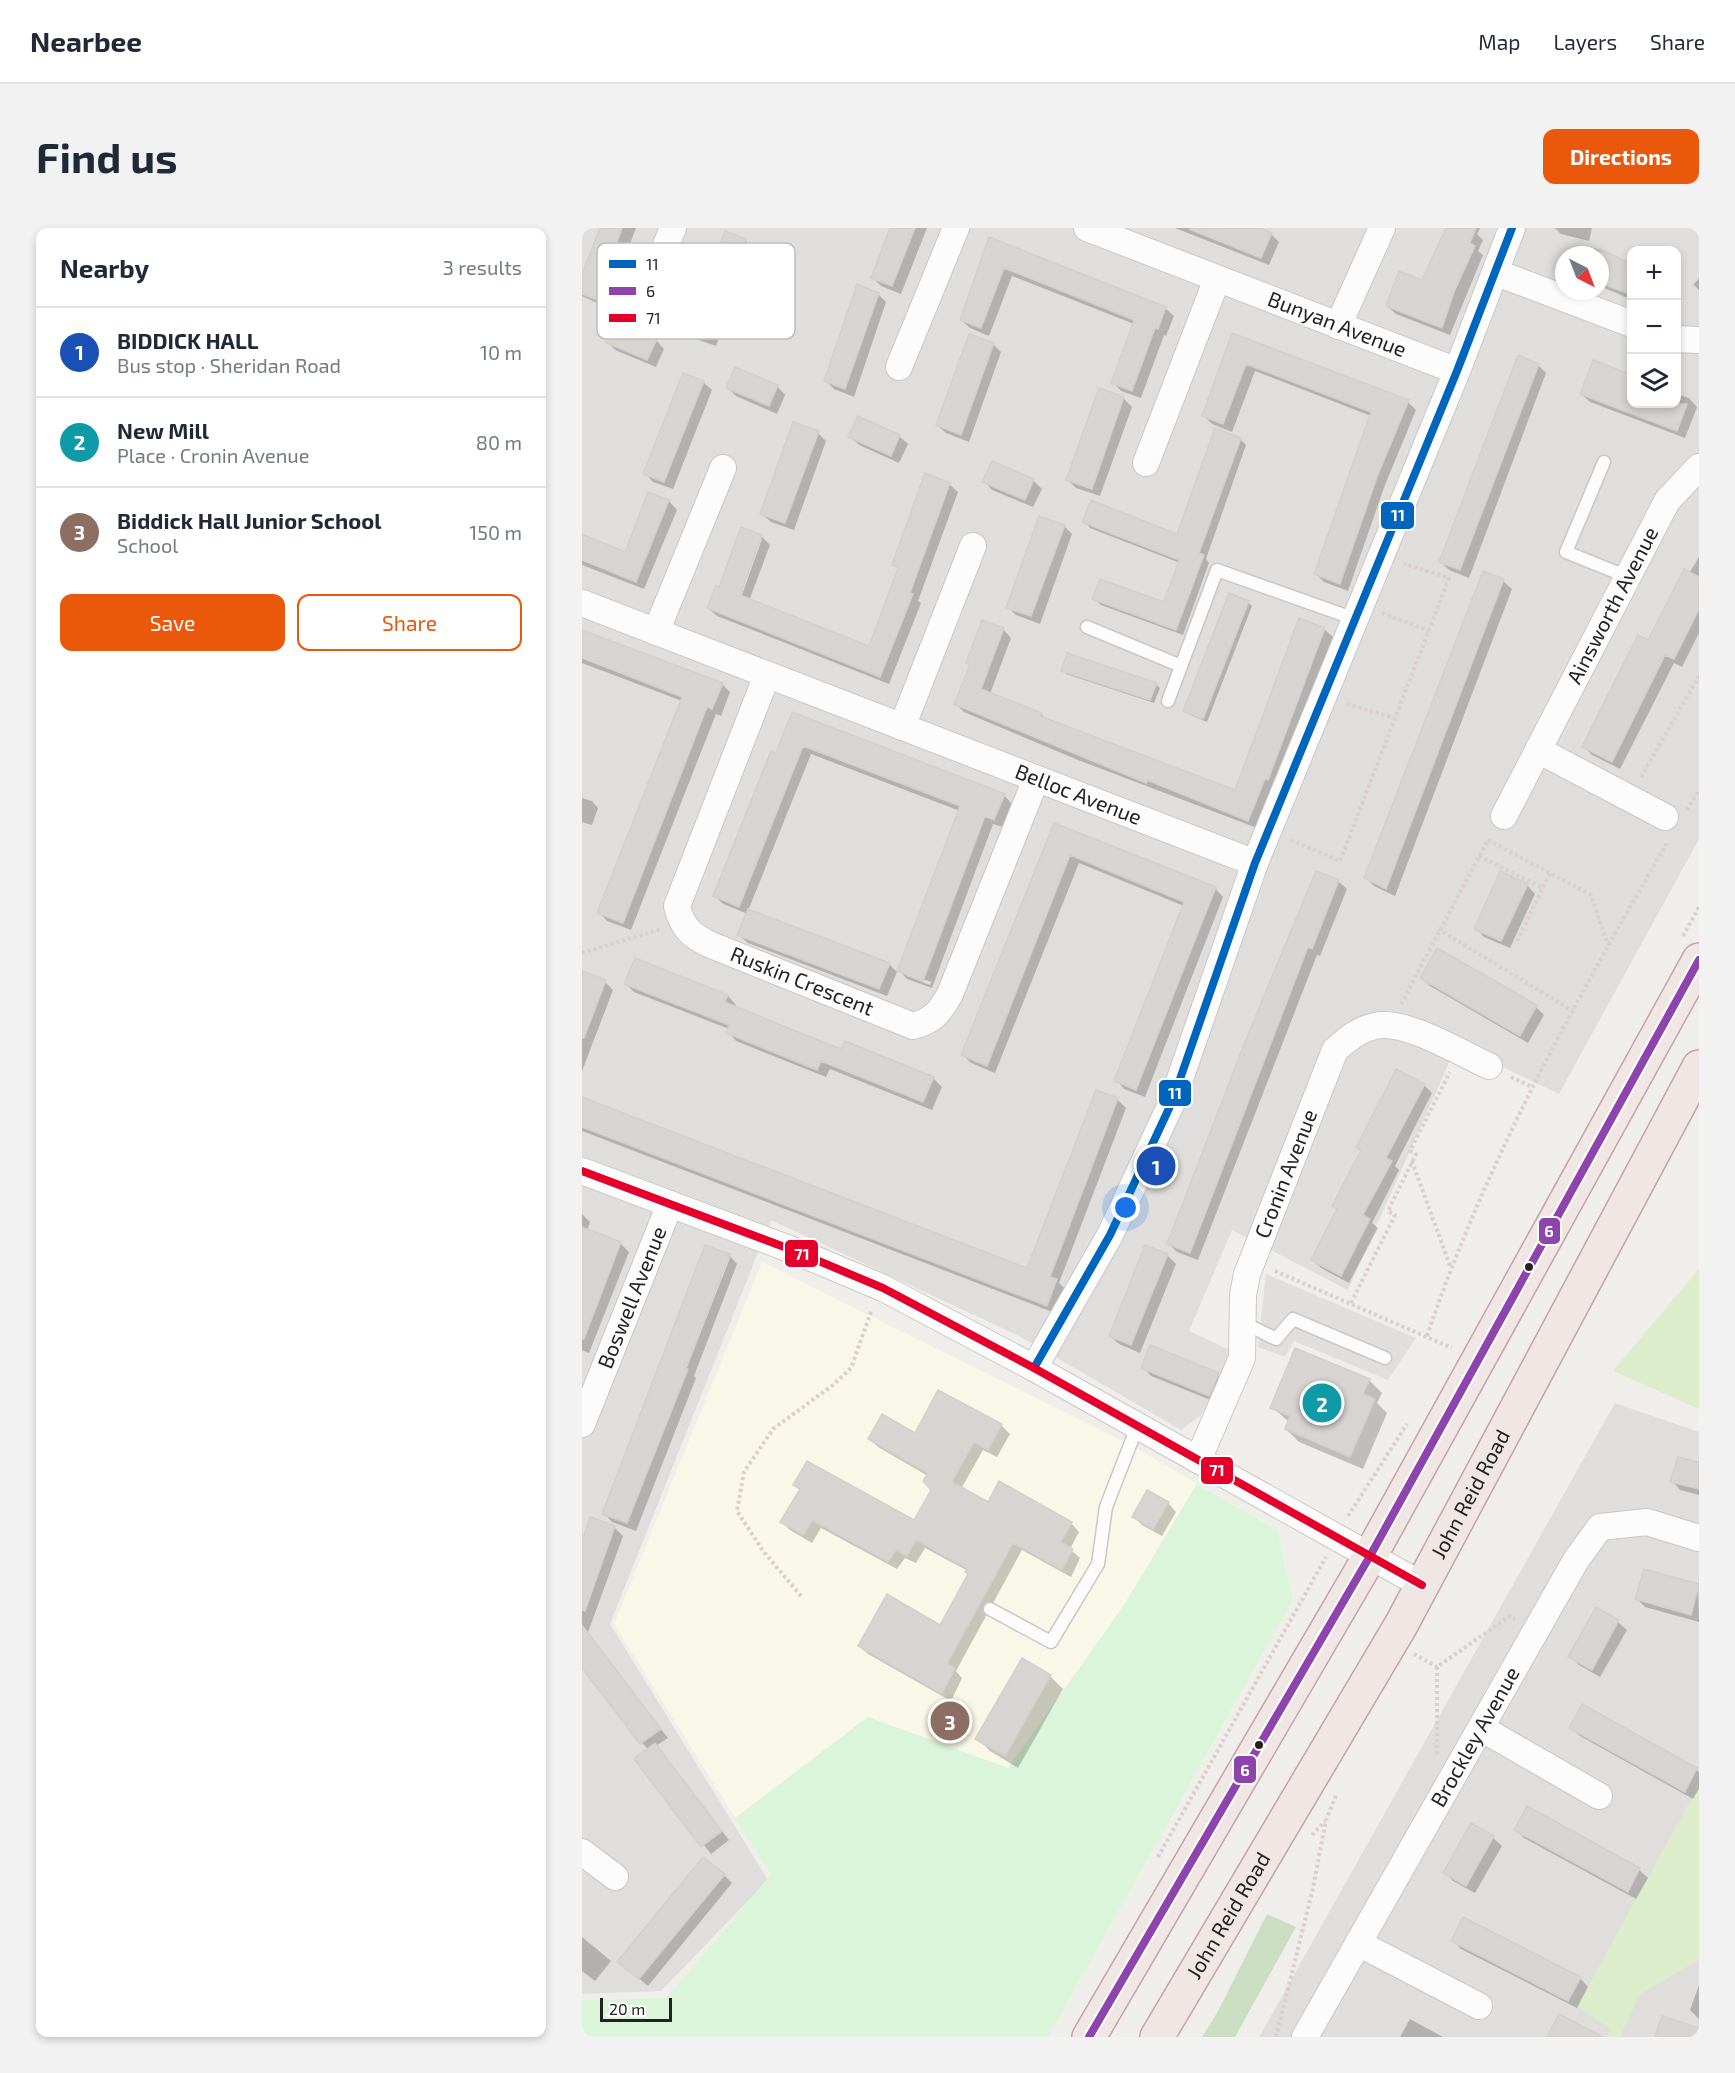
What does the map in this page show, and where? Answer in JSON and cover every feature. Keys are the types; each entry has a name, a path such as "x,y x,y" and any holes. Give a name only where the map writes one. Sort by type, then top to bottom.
{"highway":[{"path":"1089,2037 1370,1556 1699,960"},
{"name":"John Reid Road","path":"1157,2037 1422,1585 1699,1067"}],"street":[{"path":"667,243 673,228"},
{"path":"899,367 956,228"},
{"name":"Bunyan Avenue","path":"1087,228 1457,371"},
{"path":"1338,326 1382,228"},
{"path":"1034,1368 1110,1234 1172,1102 1255,863 1497,273 1512,228"},
{"path":"1497,273 1627,322"},
{"path":"1146,463 1217,279"},
{"path":"1681,339 1699,340"},
{"name":"Ainsworth Avenue","path":"1504,816 1667,501 1699,467"},
{"path":"656,632 723,468"},
{"path":"902,727 973,546"},
{"name":"Belloc Avenue","path":"582,603 1255,863"},
{"path":"681,923 677,906 767,675"},
{"path":"1538,750 1665,817"},
{"name":"Ruskin Crescent","path":"681,923 694,937 913,1026 928,1022 940,1011 950,994 1036,779"},
{"name":"Cronin Avenue","path":"1198,1460 1242,1358 1243,1295 1252,1262 1335,1050 1356,1033 1376,1025 1398,1025"},
{"path":"1398,1025 1489,1066"},
{"path":"582,1171 883,1288 1034,1368 1422,1585"},
{"name":"Boswell Avenue","path":"582,1422 670,1204"},
{"name":"Brockley Avenue","path":"1305,2037 1576,1560 1600,1527 1647,1522 1699,1538"},
{"path":"1481,1728 1599,1796"},
{"path":"582,1852 615,1877"},
{"path":"1358,1943 1479,2006"}],"lane":[{"path":"1604,462 1566,552 1628,577"},
{"path":"1168,702 1216,570 1358,612"},
{"path":"1087,627 1181,666"},
{"path":"1242,1322 1276,1339 1293,1319 1385,1358"},
{"path":"990,1609 1051,1642 1098,1564 1106,1507 1137,1427"}],"path":[{"path":"1268,831 1340,861 1449,578 1381,557"},
{"path":"1358,612 1429,631"},
{"path":"1629,798 1699,676"},
{"path":"1323,697 1395,718"},
{"path":"1252,1262 1427,1336 1450,1267 1512,1125 1608,946 1678,823 1665,817"},
{"path":"1398,1025 1402,999 1488,840 1591,895 1608,946"},
{"path":"1479,856 1543,888"},
{"path":"1517,941 1550,873"},
{"path":"582,952 681,923"},
{"path":"1438,930 1573,1011"},
{"path":"1350,1303 1395,1215 1388,1211 1416,1154 1410,1151 1460,1053"},
{"path":"1412,1161 1450,1267"},
{"path":"801,1596 764,1551 737,1512 744,1472 773,1429 833,1385 850,1368 869,1315 883,1288"},
{"path":"1447,1357 1453,1348"},
{"path":"1304,1598 1336,1538 1408,1423"},
{"path":"1437,1667 1510,1616 1537,1630"},
{"path":"1415,1644 1410,1652 1437,1667"},
{"path":"1437,1667 1438,1780 1448,1785"},
{"path":"1275,2037 1313,1888 1326,1820 1339,1789"}],"shaded area":[{"path":"582,228 1699,228 1699,839 1559,1094 1457,1045 1348,1290 1232,1230 1189,1331 1234,1352 1202,1414 1181,1430 1021,1337 771,1220 610,1624 768,1880 661,1991 582,1994"},
{"path":"762,1262 1129,1444 1277,1530 1293,1600 1048,2037 582,2037 582,2000 666,1998 771,1875 614,1624"},
{"path":"1266,1274 1416,1338 1388,1380 1294,1341 1285,1357 1258,1347"},
{"path":"1615,1403 1699,1432 1699,2037 1259,2037"}],"green space":[{"path":"1699,1269 1699,1409 1613,1371"},
{"path":"1197,1484 1277,1530 1293,1600 1048,2037 582,2037 582,2000 666,1998 771,1875 735,1818 868,1717 1008,1768 1122,1608"},
{"path":"1699,1785 1699,1960 1640,1994 1620,2037 1607,2037 1610,2029 1577,2006"},
{"path":"1267,1914 1296,1927 1235,2037 1202,2037 1217,2013"}],"building":[{"path":"600,228 622,228 617,243 597,243 597,300 582,294 582,274"},
{"path":"890,228 915,228 892,286 871,278"},
{"path":"1260,228 1272,233 1261,258 1189,229"},
{"path":"1446,228 1476,228 1470,243 1475,246 1454,292 1442,328 1386,306 1399,271 1422,280"},
{"path":"725,231 746,239 744,243 720,243"},
{"path":"989,237 1166,307 1158,329 1155,328 1132,391 1111,383 1134,320 1004,268 981,328 960,320"},
{"path":"1609,253 1627,262 1627,293 1609,286"},
{"path":"857,284 879,293 845,389 824,381"},
{"path":"1232,333 1409,400 1377,477 1340,584 1314,574 1371,412 1246,364 1223,424 1202,416"},
{"path":"969,334 994,343 961,435 936,425"},
{"path":"606,339 657,339 647,360 605,342"},
{"path":"1518,355 1539,364 1460,570 1439,562"},
{"path":"1593,360 1627,373 1627,408 1681,408 1681,404 1687,404 1677,431 1580,394"},
{"path":"735,367 778,385 769,406 726,388"},
{"path":"683,373 704,381 664,482 643,474"},
{"path":"1099,388 1124,397 1092,489 1066,480"},
{"path":"858,416 900,435 891,456 848,437"},
{"path":"793,422 819,431 785,523 760,514"},
{"path":"1215,428 1241,438 1199,553 1204,555 1176,630 1092,599 1100,579 1164,602 1179,560 1082,522 1091,500 1177,534"},
{"path":"992,461 1034,479 1025,500 982,482"},
{"path":"925,473 950,483 910,593 913,594 880,677 707,608 716,586 719,587 741,527 762,535 740,595 869,646 898,568 892,565"},
{"path":"648,492 669,500 636,582 582,560 582,534 625,552"},
{"path":"1039,516 1065,525 1031,616 1006,608"},
{"path":"1684,569 1699,577 1699,609 1674,659 1665,655 1612,762 1582,747 1638,635 1648,640"},
{"path":"1483,571 1504,579 1386,889 1364,878"},
{"path":"1229,593 1249,601 1203,719 1183,711"},
{"path":"1299,618 1325,628 1268,780 1265,779 1248,821 1147,780 1146,783 954,704 970,665 966,663 982,620 1004,628 981,689 1042,713 1040,716 1235,790"},
{"path":"582,630 723,683 712,709 707,707 623,923 597,913 682,697 582,658"},
{"path":"1067,653 1157,683 1150,700 1061,671"},
{"path":"792,712 1005,794 994,820 985,816 923,981 897,971 960,806 803,746 739,907 713,896 771,751 776,753"},
{"path":"1054,823 1216,887 1136,1090 1114,1081 1184,902 1070,855 987,1066 961,1055"},
{"path":"1316,871 1339,880 1312,949 1308,947 1190,1253 1167,1244 1245,1042"},
{"path":"1500,871 1528,884 1501,941 1474,929"},
{"path":"748,909 890,963 879,989 737,935"},
{"path":"1437,948 1537,1005 1520,1036 1420,978"},
{"path":"635,958 728,995 725,1002 788,1028 841,1049 845,1041 934,1077 923,1102 821,1061 817,1070 726,1033 729,1025 624,984"},
{"path":"582,971 606,980 584,1038 582,1038"},
{"path":"1396,1069 1425,1084 1386,1158 1392,1161 1363,1215 1370,1219 1341,1276 1311,1260 1337,1209 1332,1206 1361,1150 1356,1148"},
{"path":"1096,1090 1118,1098 1050,1277 1057,1279 1047,1306 582,1127 582,1097 1027,1268"},
{"path":"582,1227 621,1242 584,1339 582,1339"},
{"path":"705,1245 730,1254 686,1368 688,1369 627,1523 602,1514"},
{"path":"1145,1245 1168,1254 1131,1345 1109,1336"},
{"path":"1150,1345 1219,1373 1209,1396 1141,1368"},
{"path":"1295,1348 1370,1379 1363,1394 1375,1399 1350,1457 1285,1429 1290,1416 1270,1408"},
{"path":"938,1390 1002,1424 988,1450 974,1442 952,1482 988,1502 999,1481 1072,1522 1061,1542 1073,1549 1062,1570 1013,1543 947,1664 955,1668 942,1694 858,1646 887,1594 940,1625 968,1574 965,1572 968,1569 916,1540 907,1556 896,1550 888,1562 812,1520 804,1535 780,1522 800,1489 793,1485 807,1461 914,1520 931,1490 923,1481 928,1473 868,1439 882,1414 915,1433"},
{"path":"1678,1457 1699,1462 1699,1489 1670,1482"},
{"path":"1147,1490 1169,1502 1153,1529 1132,1517"},
{"path":"590,1517 615,1526 585,1611 582,1610 582,1541"},
{"path":"1644,1569 1699,1584 1691,1615 1635,1599"},
{"path":"1596,1607 1619,1620 1592,1670 1568,1657"},
{"path":"582,1625 661,1729 640,1744 582,1668"},
{"path":"1022,1658 1051,1675 1005,1756 975,1739"},
{"path":"1582,1704 1697,1768 1685,1792 1569,1728"},
{"path":"655,1743 722,1831 701,1847 634,1759"},
{"path":"1527,1806 1640,1868 1628,1892 1514,1830"},
{"path":"1471,1823 1494,1836 1466,1886 1443,1873"},
{"path":"703,1857 725,1874 639,1979 617,1962"},
{"path":"1463,1917 1581,1977 1568,2001 1451,1941"},
{"path":"1559,2014 1603,2037 1547,2037"},
{"path":"1662,2016 1699,2028 1699,2037 1655,2037"}],"transit line":[{"name":"11","path":"1034,1368 1110,1235 1172,1102 1255,863 1457,371 1512,228"},
{"name":"6","path":"1089,2037 1370,1556 1699,960"},
{"name":"71","path":"582,1171 795,1251 883,1288 1034,1368 1422,1585"}],"place":[{"name":"BIDDICK HALL","path":"1156,1166"},
{"name":"New Mill","path":"1322,1403"},
{"name":"Biddick Hall Junior School","path":"950,1721"}]}
